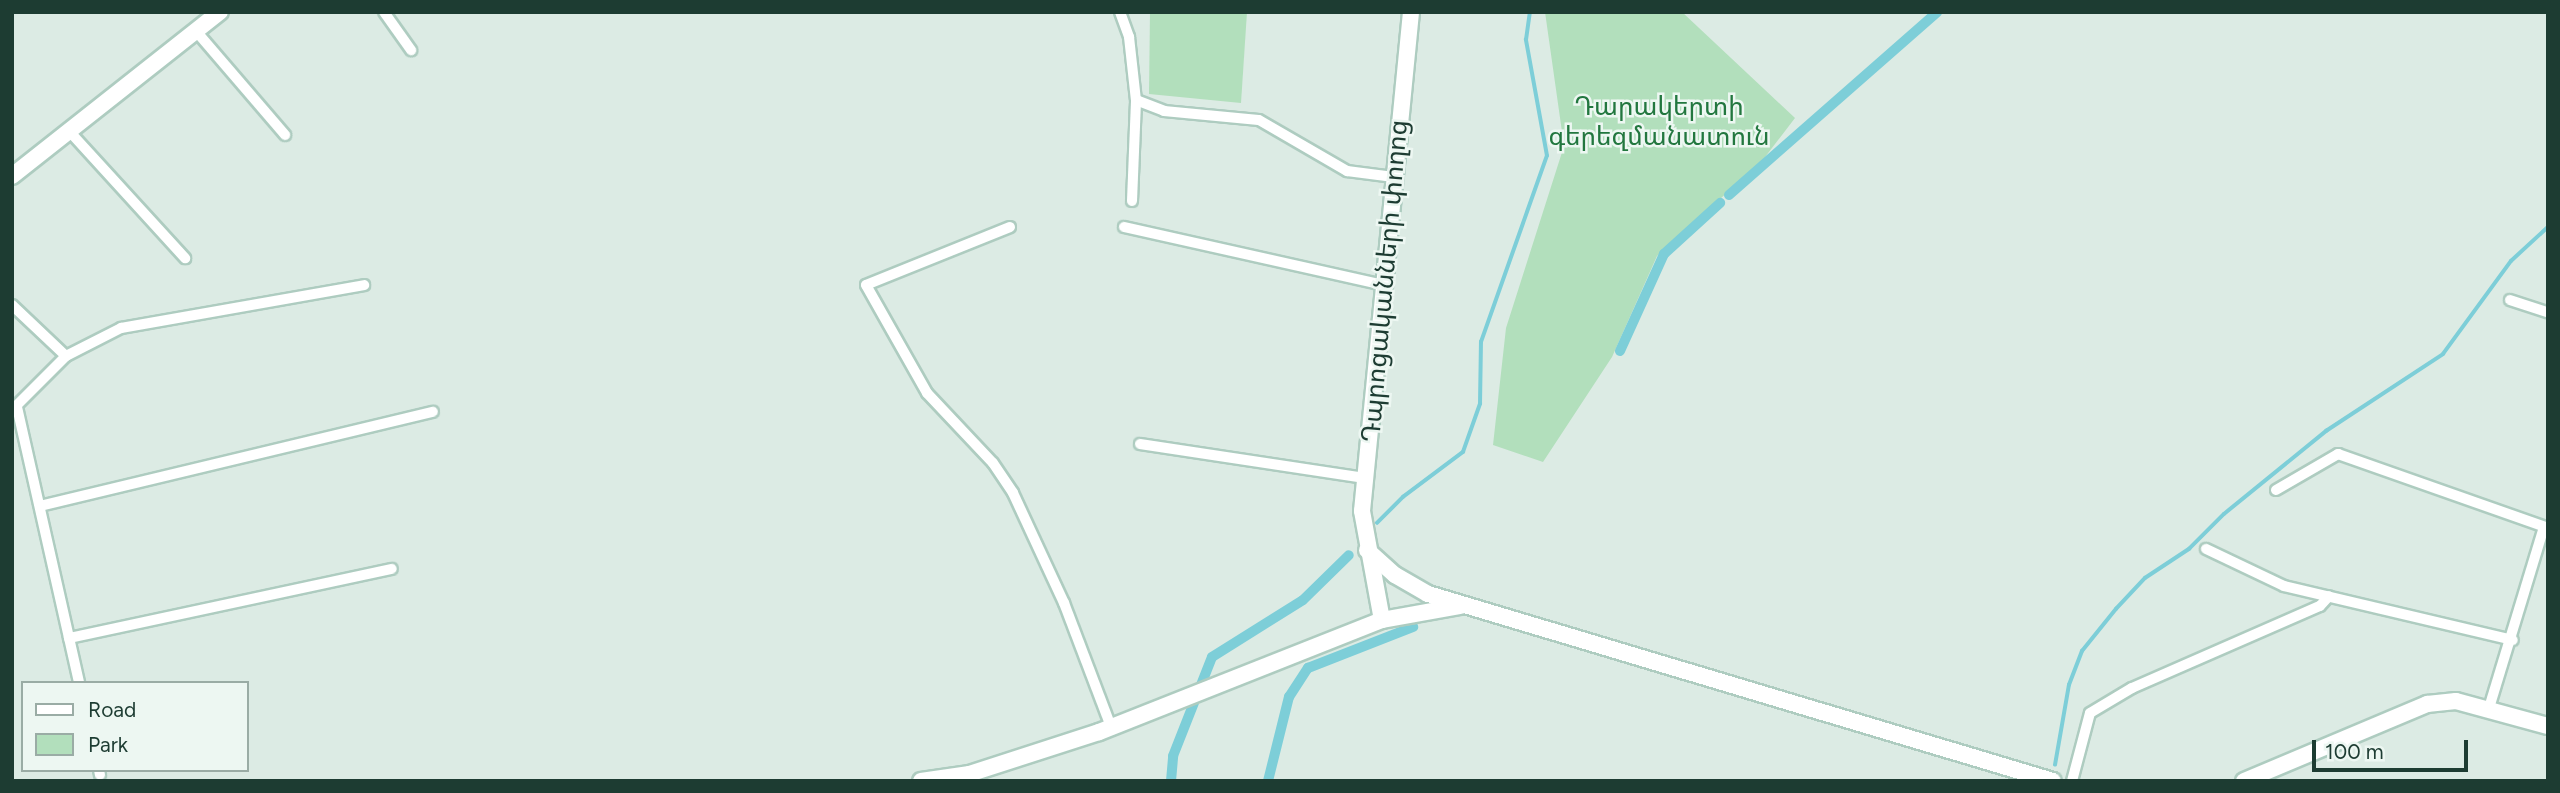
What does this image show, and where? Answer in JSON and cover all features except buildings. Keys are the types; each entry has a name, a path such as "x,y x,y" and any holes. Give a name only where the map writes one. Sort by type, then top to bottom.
{"main road":[{"path":"12,176 220,12"},
{"name":"Դպրոցականների փողոց","path":"1382,620 1367,550 1362,511 1411,12"},
{"path":"1367,550 1395,575 1428,594 2053,781"},
{"path":"921,781 969,774 1111,727 1382,620 1468,605"},
{"path":"2244,781 2427,704 2456,701 2490,708 2548,726"}],"street":[{"path":"384,12 411,50"},
{"path":"1120,12 1129,37 1136,100 1132,201"},
{"path":"196,31 285,135"},
{"path":"1136,100 1164,111 1259,120 1347,171 1394,177"},
{"path":"70,132 185,258"},
{"path":"1010,227 866,285 927,393 993,463 1013,493 1064,603 1111,727"},
{"path":"1124,227 1383,285"},
{"path":"79,681 40,506 15,409 66,356 121,328 364,285"},
{"path":"2510,300 2548,312"},
{"path":"12,305 66,356"},
{"path":"40,506 433,412"},
{"path":"1140,444 1366,478"},
{"path":"2276,490 2338,454 2546,527 2490,708"},
{"path":"2206,549 2284,586 2513,640"},
{"path":"69,638 297,593 392,569"},
{"path":"2072,781 2090,713 2219,648 2320,606 2329,596"}],"green space":[{"path":"1150,12 1247,12 1241,103 1149,94"},
{"name":"Դարակերտի գերեզմանատուն","path":"1545,12 1682,12 1795,118 1762,161 1657,256 1612,357 1543,462 1493,445 1506,328 1564,146"}],"waterway":[{"path":"1377,523 1403,497 1463,452 1480,404 1481,342 1547,156 1526,40 1530,12"},
{"path":"1729,195 1937,12"},
{"path":"1620,351 1664,254 1720,203"},
{"path":"2055,765 2069,685 2082,651 2116,609 2145,578 2189,549 2224,514 2326,431 2443,354 2511,261 2548,227"},
{"path":"1171,781 1173,756 1212,657 1303,600 1349,555"},
{"path":"1268,781 1289,697 1308,668 1413,627"}]}
